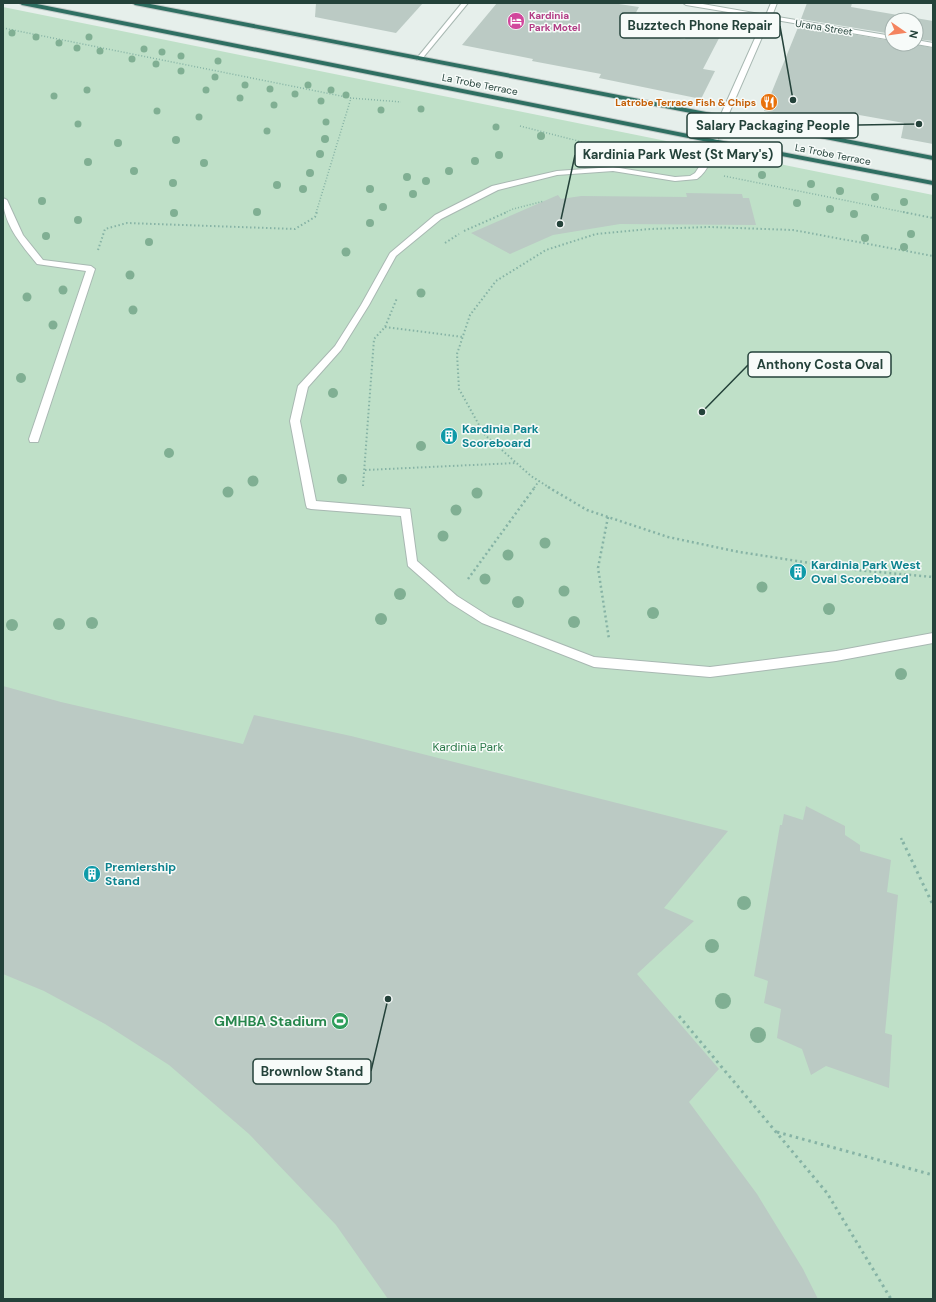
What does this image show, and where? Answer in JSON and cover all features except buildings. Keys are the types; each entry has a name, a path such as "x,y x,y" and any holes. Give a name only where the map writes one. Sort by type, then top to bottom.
{"highway":[{"name":"La Trobe Terrace","path":"22,3 713,141 933,183"},
{"name":"La Trobe Terrace","path":"140,3 419,59 933,158"}],"street":[{"path":"419,59 465,3"},
{"name":"Urana Street","path":"686,3 884,37"},
{"path":"774,3 700,172 696,177 676,179 613,169 557,173 496,188 438,217 393,255 365,305 338,348 303,386 295,421 311,505 406,512 412,563 453,599 486,620 594,662 710,672 836,656 933,638"},
{"path":"3,200 19,236 40,262 91,269 34,439"}],"path":[{"path":"3,28 350,98 405,103"},
{"path":"91,269 105,229 127,222 295,229 315,217 350,98"},
{"path":"519,126 602,147"},
{"path":"700,172 933,218"},
{"path":"441,246 458,234 488,219 512,209 544,201"},
{"path":"650,228 651,224"},
{"path":"933,256 793,230 755,227 650,228 596,234 546,250 496,281 470,315 457,354 459,389 484,434 516,463 539,481 587,510 668,537 739,552 856,570 933,577"},
{"path":"362,508 374,339 385,327 399,292"},
{"path":"385,327 463,337"},
{"path":"365,470 516,463"},
{"path":"453,599 539,481"},
{"path":"608,517 598,568 612,664"},
{"path":"901,838 933,905"},
{"path":"679,1016 827,1193 891,1299"},
{"path":"776,1132 933,1175"}],"green space":[{"name":"Kardinia Park","path":"3,7 933,195 933,1299 3,1299"}],"place":[{"name":"Kardinia Park Motel","path":"516,21"},
{"name":"Buzztech Phone Repair","path":"793,100"},
{"name":"Latrobe Terrace Fish & Chips","path":"769,102"},
{"name":"Salary Packaging People","path":"919,124"},
{"name":"Kardinia Park West (St Mary's)","path":"560,224"},
{"name":"Anthony Costa Oval","path":"702,412"},
{"name":"Kardinia Park Scoreboard","path":"449,436"},
{"name":"Kardinia Park West Oval Scoreboard","path":"798,572"},
{"name":"Premiership Stand","path":"92,874"},
{"name":"Brownlow Stand","path":"388,999"},
{"name":"GMHBA Stadium","path":"340,1021"}]}
